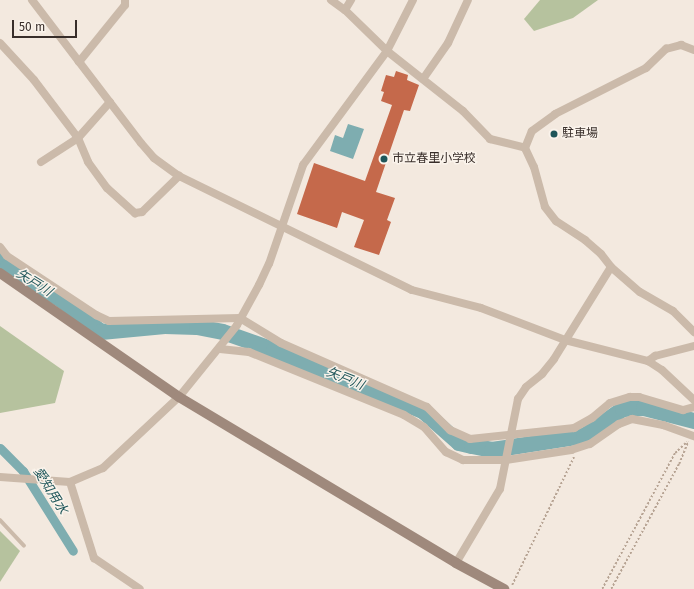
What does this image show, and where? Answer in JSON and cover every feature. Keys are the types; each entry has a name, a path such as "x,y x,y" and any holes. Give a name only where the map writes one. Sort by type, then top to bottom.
{"street":[{"path":"32,0 154,158 179,176 280,228 412,290 481,308 565,340 648,361 662,370 694,400"},
{"path":"79,62 125,5 125,0"},
{"path":"331,0 345,10 387,51 463,111 490,139 525,148"},
{"path":"345,10 350,0"},
{"path":"0,477 45,482 70,482 103,468 179,397 220,349 260,285 303,165 387,51 413,0"},
{"path":"423,80 448,43 468,0"},
{"path":"0,43 34,80 78,138 88,162 107,188 136,213 142,212 179,176"},
{"path":"694,50 681,45 666,49 646,68 554,114 532,131 525,148 534,167 545,207 556,222 601,254 611,267 640,292 673,311 694,332"},
{"path":"41,162 78,138 110,102"},
{"path":"0,247 7,256 76,304 109,321 238,322 281,343 427,407 450,430 470,439 511,436 574,428 592,418 610,403 630,397 639,397 683,410 694,407"},
{"path":"456,563 500,489 518,399 526,387 542,374 611,267"},
{"path":"0,273 179,397 456,563 504,589"},
{"path":"648,361 655,356 694,346"},
{"path":"220,349 249,352 404,415 424,427 446,452 463,460 506,460 572,450 590,444 620,424 632,419 663,425 692,435"},
{"path":"70,482 94,558 140,589"}],"lane":[{"path":"0,520 24,546"}],"path":[{"path":"602,589 675,453 692,435"},
{"path":"611,589 679,464 692,435"},
{"path":"511,589 572,463 572,450"}],"green space":[{"path":"540,0 598,0 573,18 534,31 524,19"},
{"path":"0,326 64,371 55,403 0,413"},
{"path":"0,531 20,551 0,582"}],"water":[{"path":"348,124 364,129 353,159 330,151 335,135 343,138"}],"building":[{"path":"396,71 408,75 407,80 419,85 410,111 404,110 376,192 395,198 387,220 391,222 379,255 354,247 364,220 342,212 337,228 297,214 314,163 365,181 392,105 381,101 384,92 381,91 386,75 394,77"}],"waterway":[{"name":"矢戸川","path":"0,257 8,267 63,301 101,332 165,326 197,327 223,332 274,350 423,411 459,443 492,450 584,436 623,409 644,408 694,421"},
{"name":"愛知用水","path":"0,448 23,471 73,551"}],"place":[{"name":"駐車場","path":"554,134"},
{"name":"市立春里小学校","path":"384,159"}]}
